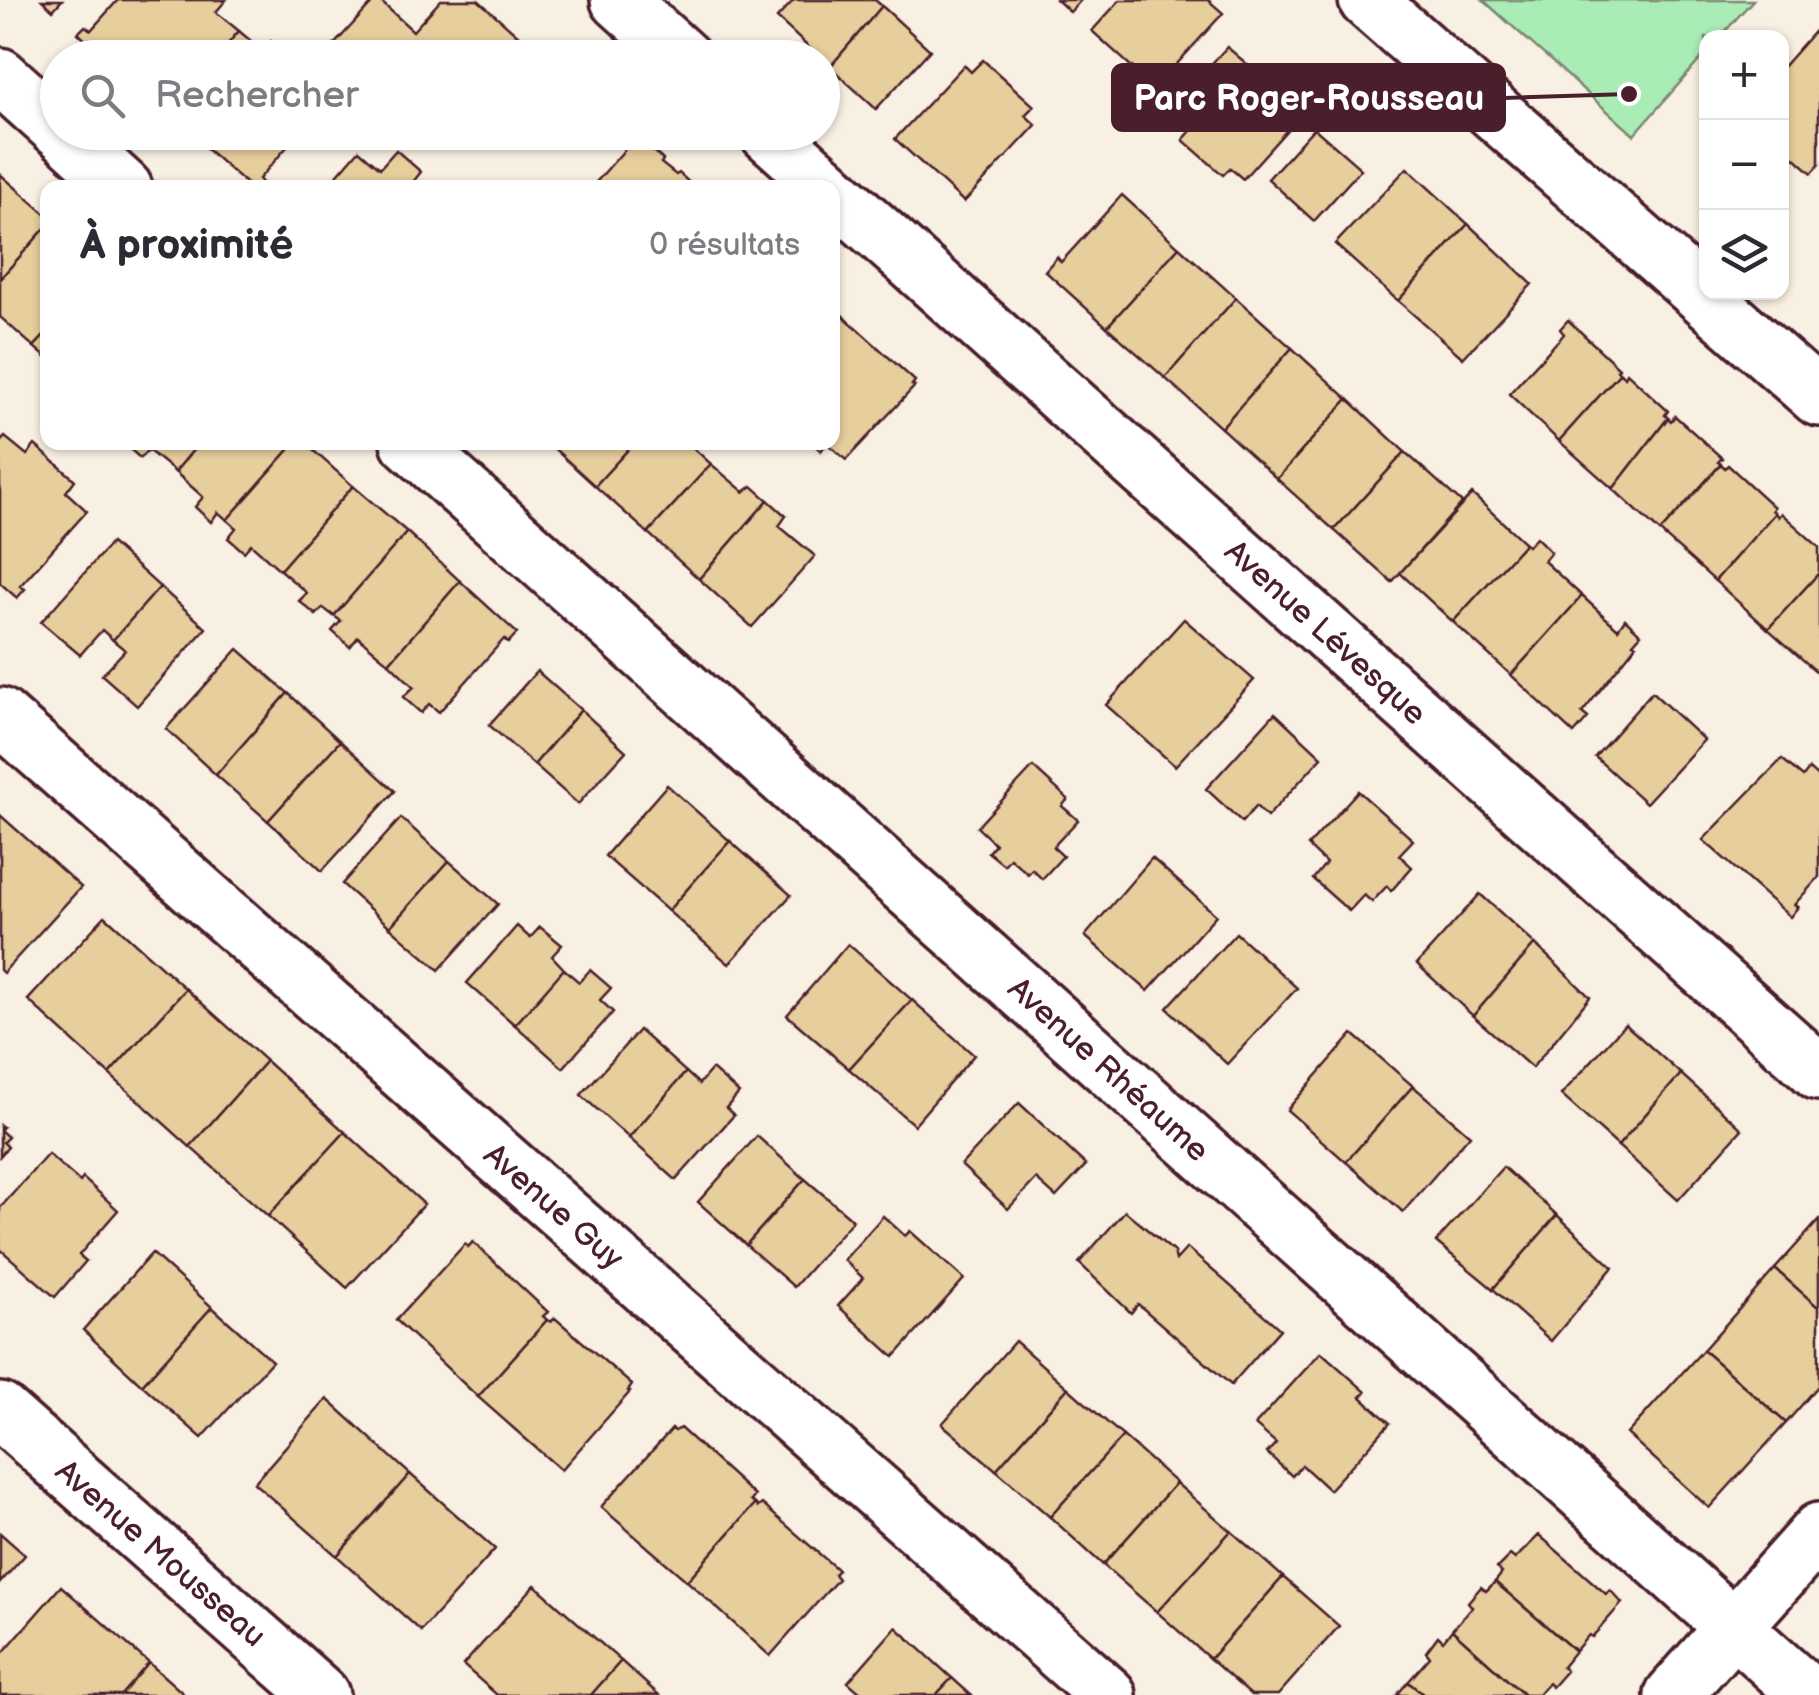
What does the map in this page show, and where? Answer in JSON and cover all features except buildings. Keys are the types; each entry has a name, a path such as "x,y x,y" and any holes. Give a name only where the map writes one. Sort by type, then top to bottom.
{"street":[{"path":"619,0 663,40"},
{"path":"1367,0 1819,398"},
{"path":"0,76 40,112"},
{"path":"82,150 115,180"},
{"name":"Avenue Lévesque","path":"787,150 820,180"},
{"name":"Avenue Lévesque","path":"840,198 1819,1072"},
{"name":"Avenue Rhéaume","path":"418,450 1808,1695"},
{"name":"Avenue Guy","path":"0,716 1108,1695"},
{"name":"Avenue Mousseau","path":"0,1411 321,1695"},
{"path":"1673,1695 1819,1531"}],"green space":[{"path":"1483,0 1753,0 1726,30 1699,30 1699,61 1634,135"}],"place":[{"name":"Parc Roger-Rousseau","path":"1629,94"}]}
